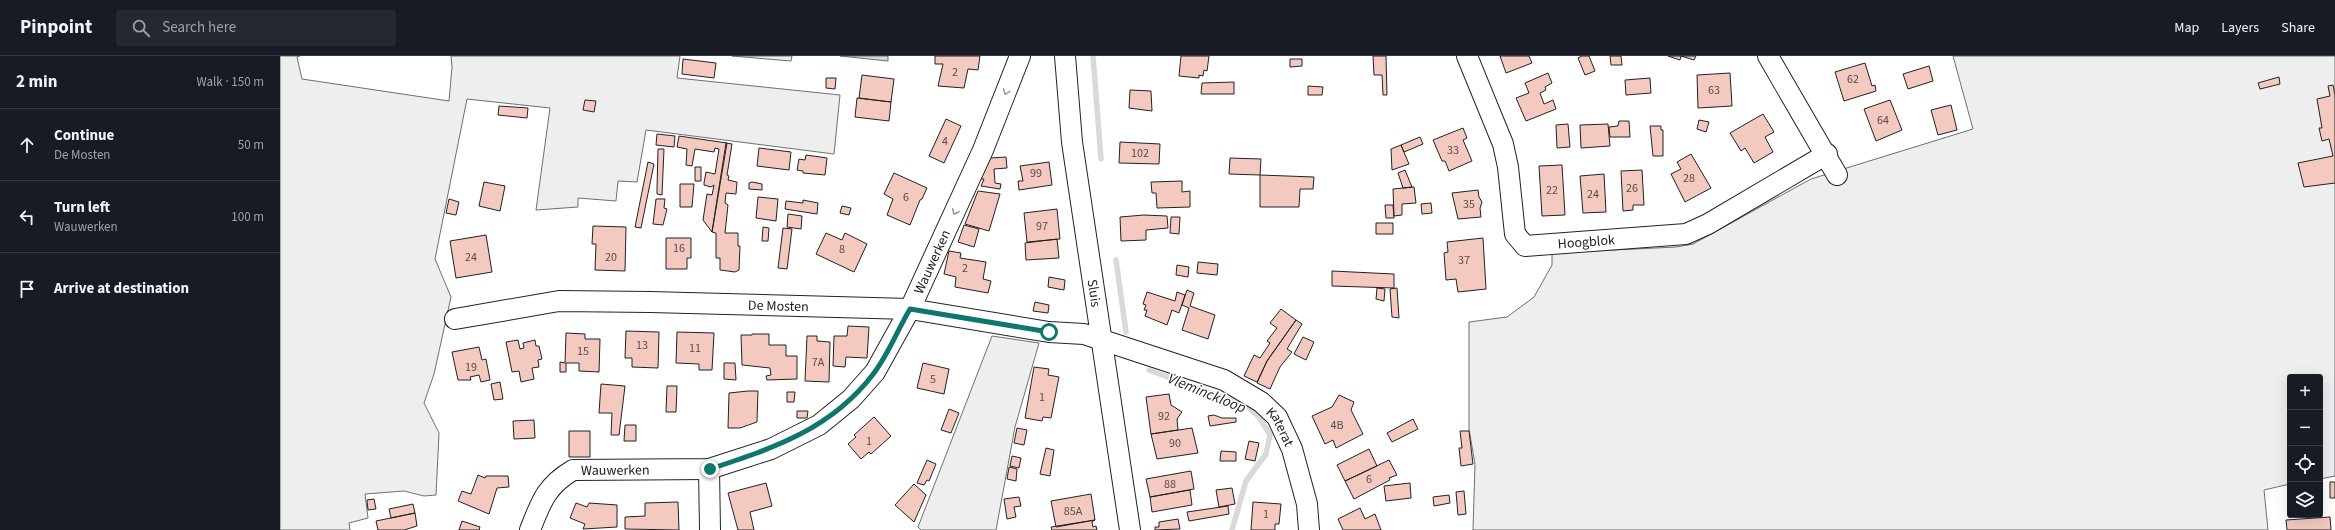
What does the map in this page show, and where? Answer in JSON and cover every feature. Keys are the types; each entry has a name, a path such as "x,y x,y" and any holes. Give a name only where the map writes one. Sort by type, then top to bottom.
{"street":[{"name":"Wauwerken","path":"530,530 544,495 558,478 573,470 710,469 771,449 824,421 852,399 875,372 910,309 983,150 1020,56"},
{"name":"Sluis","path":"1065,56 1072,142 1130,530"},
{"name":"Hoogblok","path":"1467,56 1503,144 1508,167 1515,234 1525,246 1686,234 1708,224 1827,154"},
{"path":"1768,56 1827,154 1837,175"},
{"name":"De Mosten","path":"455,319 559,301 910,309 1049,332 1084,334 1101,340"},
{"name":"Katerat","path":"1101,340 1224,380 1261,402 1277,417 1292,449 1307,504 1309,530"},
{"path":"710,469 710,530"}],"shaded area":[{"path":"280,56 300,56 297,57 302,79 449,101 452,67 451,56 680,56 677,78 840,95 834,154 646,130 637,182 618,181 616,201 578,198 578,207 536,210 550,108 467,99 435,259 451,297 434,374 424,403 439,433 436,495 424,496 404,491 365,494 368,518 349,523 350,530 280,530"},
{"path":"732,56 792,56 791,61"},
{"path":"840,56 888,56 888,61"},
{"path":"1953,56 2335,56 2335,476 2323,478 2323,374 2287,374 2287,485 2264,490 2268,530 1473,530 1475,464 1469,429 1469,322 1507,317 1534,297 1552,265 1552,253 1676,247 1693,244 1811,179 1973,129"},
{"path":"992,336 1039,343 1015,427 996,530 921,530 918,527"}],"building":[{"path":"935,56 980,56 978,70 968,69 964,88 938,86 943,64 935,64"},
{"path":"1181,56 1209,56 1207,71 1204,70 1203,76 1199,75 1199,78 1179,76"},
{"path":"1373,56 1386,56 1387,95 1383,95 1382,75 1374,75"},
{"path":"1500,56 1529,56 1532,63 1506,73"},
{"path":"1582,56 1589,56 1595,71 1585,75 1578,58"},
{"path":"1610,56 1621,56 1622,65 1611,65"},
{"path":"1668,56 1681,56 1680,60"},
{"path":"1681,56 1696,56 1694,60"},
{"path":"683,59 716,63 714,78 682,74"},
{"path":"1290,59 1302,59 1302,66 1290,67"},
{"path":"1865,63 1872,86 1875,85 1876,91 1844,101 1835,72"},
{"path":"1929,66 1933,81 1908,89 1903,74"},
{"path":"1548,73 1552,83 1545,87 1546,90 1540,93 1544,104 1553,100 1556,109 1526,121 1516,98 1529,93 1525,83"},
{"path":"1730,73 1732,106 1698,108 1697,75"},
{"path":"862,75 894,79 891,102 859,98"},
{"path":"2279,77 2280,84 2260,89 2258,83"},
{"path":"826,78 836,78 835,89 826,88"},
{"path":"1650,78 1651,93 1626,95 1625,80"},
{"path":"1234,82 1234,94 1201,94 1202,83"},
{"path":"2333,85 2335,95 2335,183 2304,187 2298,163 2333,156 2329,139 2322,141 2319,128 2322,128 2317,99 2330,96 2328,86"},
{"path":"1308,86 1323,87 1322,95 1308,95"},
{"path":"1130,90 1151,91 1152,111 1129,108"},
{"path":"857,98 891,102 889,121 855,117"},
{"path":"585,100 596,101 594,112 583,110"},
{"path":"1890,100 1902,130 1876,141 1864,109"},
{"path":"1951,105 1957,130 1938,135 1931,110"},
{"path":"499,106 528,108 527,118 498,115"},
{"path":"1763,114 1774,132 1765,137 1773,152 1754,163 1745,148 1741,151 1730,133"},
{"path":"946,119 961,126 944,163 929,156"},
{"path":"1699,120 1709,122 1706,132 1697,129"},
{"path":"1619,121 1629,121 1630,137 1610,137 1609,127 1618,126"},
{"path":"1568,124 1570,147 1557,148 1556,125"},
{"path":"1608,124 1610,146 1581,148 1580,125"},
{"path":"1650,126 1661,126 1661,130 1663,130 1663,156 1653,156"},
{"path":"1463,128 1467,138 1463,140 1472,161 1449,171 1445,161 1442,161 1433,140"},
{"path":"657,134 675,136 674,147 656,145"},
{"path":"679,136 727,143 712,232 703,220 707,194 712,195 714,185 711,187 704,185 704,183 706,172 715,174 719,149 715,148 714,152 695,149 692,166 686,165 687,149 677,147"},
{"path":"1420,137 1423,144 1404,152 1401,145"},
{"path":"1120,142 1160,144 1159,164 1119,163"},
{"path":"726,143 732,144 727,175 729,176 728,180 737,182 736,194 726,193 725,203 728,205 725,233 738,233 738,246 740,246 739,270 735,272 720,270 720,258 716,258 716,233 712,232"},
{"path":"1401,145 1409,164 1392,170 1391,149"},
{"path":"759,148 791,152 789,170 757,166"},
{"path":"658,149 664,149 662,195 657,194"},
{"path":"1691,154 1711,188 1685,202 1671,174 1681,169 1677,162"},
{"path":"806,155 827,158 825,175 803,173 803,171 797,170 799,159 805,160"},
{"path":"1006,157 1007,168 994,169 995,183 1001,184 1000,189 981,186 984,179 981,179 990,158"},
{"path":"1230,158 1261,159 1260,175 1229,174"},
{"path":"648,162 654,164 641,228 635,227"},
{"path":"1049,162 1052,185 1019,190 1018,181 1023,181 1020,166"},
{"path":"1562,165 1565,215 1542,216 1539,166"},
{"path":"695,167 701,167 701,181 695,181"},
{"path":"1405,170 1412,187 1403,188 1398,173"},
{"path":"1642,170 1644,205 1633,205 1633,210 1623,211 1621,171"},
{"path":"894,173 927,188 922,199 920,200 910,225 887,215 893,199 884,194"},
{"path":"1604,174 1606,212 1583,213 1580,176"},
{"path":"1260,175 1314,177 1313,189 1300,189 1299,207 1260,207"},
{"path":"1182,181 1182,192 1190,191 1190,207 1157,208 1156,193 1152,193 1151,182"},
{"path":"484,182 505,186 500,211 479,206"},
{"path":"752,182 762,184 762,190 749,189 749,183"},
{"path":"680,184 694,184 692,207 680,207"},
{"path":"1414,187 1416,203 1402,204 1402,215 1394,216 1393,189"},
{"path":"1478,190 1479,197 1482,202 1480,208 1481,217 1458,219 1452,193"},
{"path":"978,191 1000,194 989,231 965,224"},
{"path":"758,197 778,199 776,221 756,218"},
{"path":"449,199 459,202 456,215 446,213"},
{"path":"656,199 665,199 664,208 667,209 663,225 653,224"},
{"path":"803,200 818,203 817,214 785,209 786,201 803,203"},
{"path":"1431,203 1432,213 1422,214 1421,204"},
{"path":"1385,205 1393,205 1394,218 1386,218"},
{"path":"842,206 851,208 849,215 840,213"},
{"path":"1057,209 1060,239 1027,242 1024,213"},
{"path":"788,214 802,216 801,229 787,227"},
{"path":"1144,215 1167,216 1168,228 1146,230 1146,240 1121,241 1120,217"},
{"path":"1171,217 1180,217 1179,234 1170,233"},
{"path":"1376,223 1393,223 1393,234 1376,234"},
{"path":"964,225 979,229 974,247 958,242"},
{"path":"593,226 626,227 625,271 595,270 596,244 592,244"},
{"path":"763,227 769,228 768,241 762,241"},
{"path":"783,228 792,229 787,269 778,268"},
{"path":"826,233 842,240 845,233 867,244 854,272 816,254"},
{"path":"486,235 492,272 456,278 450,241"},
{"path":"666,238 691,238 691,258 687,258 687,269 666,269"},
{"path":"1483,238 1486,289 1458,292 1456,279 1446,280 1444,253 1448,252 1447,242"},
{"path":"1057,239 1059,258 1026,260 1025,243"},
{"path":"949,251 961,253 960,258 986,262 983,279 991,281 988,293 955,287 956,277 944,274"},
{"path":"1198,262 1218,264 1217,275 1197,273"},
{"path":"1177,265 1189,267 1188,277 1176,275"},
{"path":"1332,271 1394,274 1394,288 1332,286"},
{"path":"1049,277 1065,280 1064,290 1048,287"},
{"path":"1377,288 1385,289 1384,301 1376,299"},
{"path":"1397,288 1399,318 1392,317 1390,289"},
{"path":"1187,290 1194,293 1190,306 1215,315 1208,339 1182,330 1189,308 1182,305"},
{"path":"1147,292 1175,301 1177,292 1185,295 1179,313 1172,310 1167,325 1145,316 1147,310 1144,310 1146,305 1143,304"},
{"path":"1035,302 1049,305 1048,313 1033,311"},
{"path":"1281,309 1296,320 1267,361 1257,382 1244,376 1254,355 1260,358 1270,343 1267,341 1277,328 1270,323"},
{"path":"1296,320 1302,324 1287,349 1292,352 1280,367 1270,389 1257,383 1267,361"},
{"path":"848,326 869,327 867,358 846,357 845,367 833,366 834,336 847,336"},
{"path":"626,331 659,332 658,368 632,367 632,358 625,358"},
{"path":"677,332 714,333 712,370 699,370 699,364 676,363"},
{"path":"566,333 585,334 585,339 600,339 599,372 579,371 579,363 566,363 566,372 560,372 560,362 565,363"},
{"path":"769,334 769,345 786,345 786,356 797,356 797,379 767,380 766,376 771,375 770,368 742,365 741,335"},
{"path":"807,336 817,336 817,341 830,342 829,382 805,381"},
{"path":"1303,337 1314,342 1306,360 1294,354"},
{"path":"518,340 520,349 524,348 523,343 535,340 536,346 539,346 542,359 538,360 539,367 532,368 534,379 521,382 519,371 512,372 506,342"},
{"path":"479,347 482,360 486,359 490,380 481,382 479,375 470,377 471,380 458,380 452,352"},
{"path":"724,363 735,363 736,380 724,379"},
{"path":"923,363 949,369 944,394 917,388"},
{"path":"1034,367 1049,369 1048,375 1059,377 1051,418 1043,417 1042,421 1025,418"},
{"path":"500,382 503,399 494,400 491,384"},
{"path":"601,384 625,386 619,435 611,435 612,413 599,413"},
{"path":"667,386 677,386 676,412 666,412"},
{"path":"758,391 757,422 740,428 728,428 729,393"},
{"path":"787,392 795,392 794,402 787,402"},
{"path":"1169,394 1171,405 1182,412 1177,419 1178,430 1151,434 1146,397"},
{"path":"1339,395 1354,402 1351,410 1363,434 1336,448 1333,440 1325,444 1312,416 1332,407"},
{"path":"949,409 959,413 951,433 941,430"},
{"path":"797,411 808,411 807,418 797,418"},
{"path":"1214,415 1222,418 1236,418 1236,422 1210,426 1208,416"},
{"path":"874,417 891,436 871,454 869,452 861,459 848,444 856,437 854,435"},
{"path":"1413,419 1418,429 1392,442 1387,433"},
{"path":"534,420 535,438 514,439 513,421"},
{"path":"625,425 636,425 636,441 624,441"},
{"path":"1017,428 1027,430 1024,445 1014,443"},
{"path":"1192,428 1198,453 1157,459 1151,434"},
{"path":"569,431 590,431 590,457 569,457"},
{"path":"1460,431 1469,431 1473,464 1461,466 1459,448 1462,448"},
{"path":"1249,441 1259,443 1255,461 1245,459"},
{"path":"1046,448 1054,450 1050,476 1040,474"},
{"path":"1369,449 1377,466 1345,481 1337,465"},
{"path":"1221,451 1236,452 1236,461 1220,461"},
{"path":"1012,456 1021,458 1019,468 1010,466"},
{"path":"927,460 936,464 929,481 927,480 924,485 917,483"},
{"path":"1389,460 1397,475 1389,478 1390,480 1354,499 1345,481"},
{"path":"1009,467 1017,469 1016,481 1007,479"},
{"path":"1191,471 1194,489 1150,497 1146,479"},
{"path":"478,475 485,478 486,476 508,476 509,487 497,488 489,514 458,501 462,491 471,494"},
{"path":"2330,482 2335,482 2335,498 2330,498"},
{"path":"766,483 772,506 750,512 754,530 738,530 728,493"},
{"path":"1410,483 1411,498 1386,501 1384,486"},
{"path":"914,484 926,495 914,522 895,505"},
{"path":"1232,488 1235,504 1219,507 1216,490"},
{"path":"1190,490 1192,505 1152,512 1150,497"},
{"path":"1464,491 1466,514 1458,515 1456,492"},
{"path":"1091,494 1095,520 1056,527 1051,501"},
{"path":"1449,495 1450,503 1434,506 1433,497"},
{"path":"1019,497 1021,506 1014,507 1016,517 1007,519 1004,499"},
{"path":"374,499 376,509 368,510 367,500"},
{"path":"678,502 679,530 625,529 625,517 645,516 645,503"},
{"path":"1253,502 1281,504 1279,524 1275,524 1275,530 1251,530"},
{"path":"576,503 587,507 589,503 617,505 617,527 583,529 585,524 570,518"},
{"path":"413,504 415,513 391,518 389,509"},
{"path":"1228,506 1229,514 1189,521 1187,512"},
{"path":"1360,508 1365,519 1375,514 1381,530 1343,530 1338,519"},
{"path":"415,513 417,526 404,530 378,530 376,521"},
{"path":"2330,517 2331,530 2287,530 2286,520"},
{"path":"1178,519 1180,529 1155,530 1155,527 1159,527 1159,522"},
{"path":"1095,520 1092,522 1093,527 1096,526 1097,530 1052,530 1051,527"},
{"path":"462,521 480,527 479,530 459,530"}],"waterway":[{"name":"Vleminckloop","path":"1093,56 1101,159"},
{"name":"Vleminckloop","path":"1116,260 1126,332"},
{"name":"Vleminckloop","path":"1149,370 1248,407 1259,417 1270,435 1266,454 1246,481 1232,530"}],"route":[{"path":"710,469 771,449 819,425 852,399 875,372 910,309 1049,332"}]}
